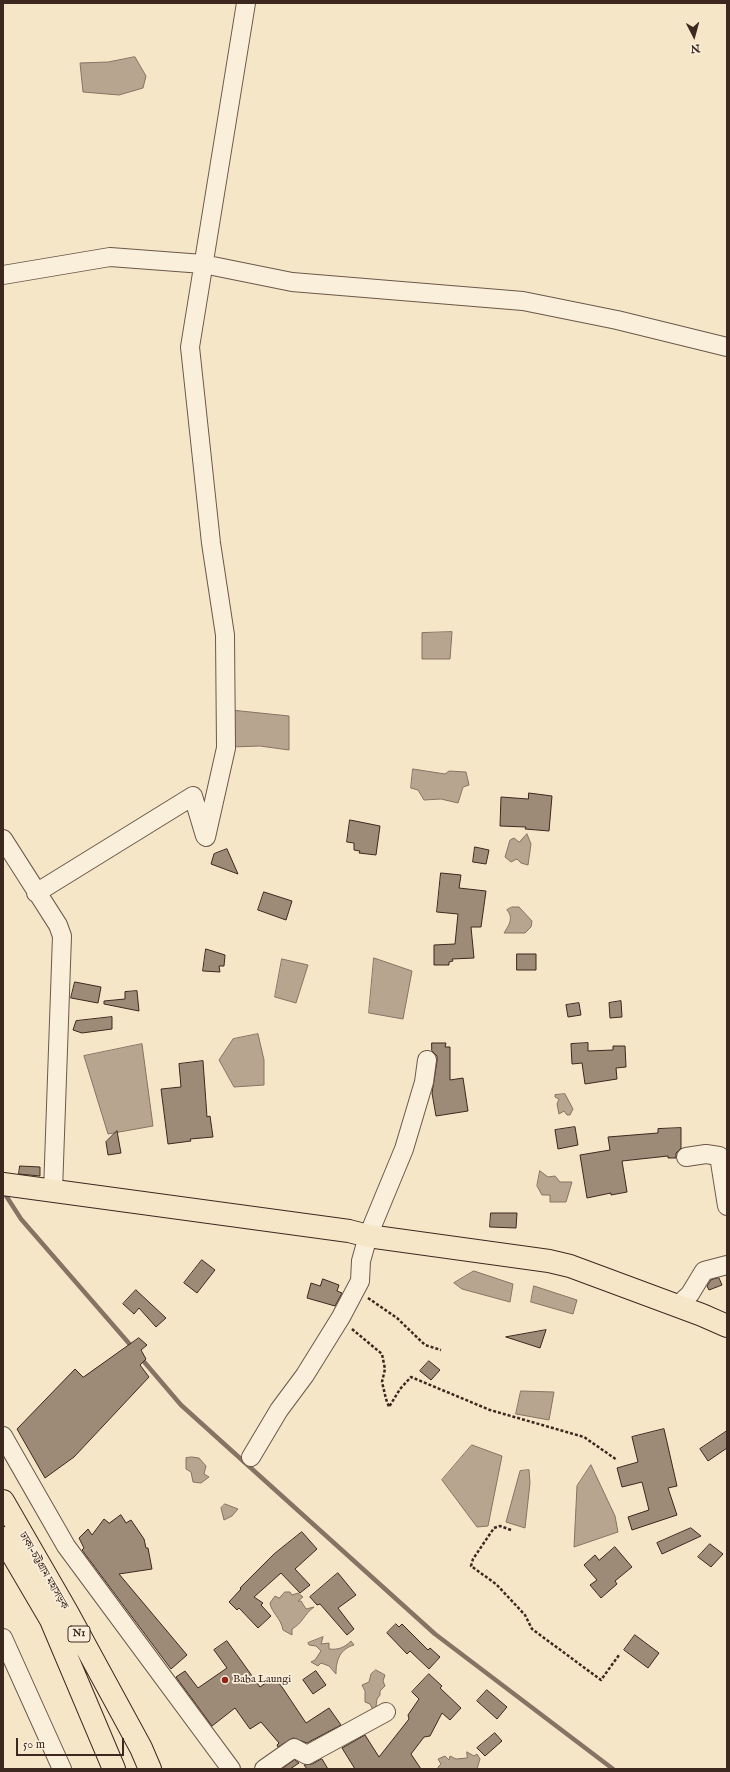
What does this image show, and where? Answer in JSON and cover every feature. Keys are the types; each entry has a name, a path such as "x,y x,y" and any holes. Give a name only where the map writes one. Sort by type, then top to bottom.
{"main road":[{"path":"3,1184 349,1231 368,1236 549,1261 570,1266 727,1326"},
{"name":"ঢাকা-চট্টগ্রাম মহাসড়ক","path":"3,1501 67,1612 141,1748 150,1769"},
{"name":"ঢাকা-চট্টগ্রাম মহাসড়ক","path":"3,1538 51,1620 114,1769"}],"street":[{"path":"36,893 193,796 206,837 226,748 225,635 211,543 190,347 246,3"},
{"path":"3,275 110,258 203,264 292,282 523,301 617,320 727,347"},
{"path":"3,839 36,893 58,925 62,936 53,1190"},
{"path":"251,1457 279,1410 305,1376 341,1317 355,1287 360,1280 361,1260 368,1236 404,1148 424,1082 427,1060"},
{"path":"686,1157 706,1154 719,1156 727,1206"},
{"path":"677,1306 690,1294 704,1271 727,1265"},
{"path":"3,1436 66,1546 231,1769"},
{"path":"3,1638 62,1769"},
{"path":"264,1769 294,1748 307,1755 386,1712"}],"path":[{"path":"355,1287 397,1318 425,1345 441,1350"},
{"path":"341,1317 382,1354 385,1369 382,1382 389,1407 405,1383 411,1377 416,1378 431,1386 490,1410 584,1437 617,1460"},
{"path":"511,1530 500,1526 494,1528 473,1559 472,1566 496,1584 525,1615 532,1629 601,1680 619,1655"}],"shaded area":[{"path":"135,57 146,76 143,88 119,95 83,92 80,63 108,62"},
{"path":"452,632 450,659 422,659 422,633"},
{"path":"231,710 289,716 289,750 260,746 232,747"},
{"path":"413,769 445,774 449,771 466,772 469,785 463,787 458,803 441,799 424,800 418,790 411,788"},
{"path":"527,834 531,844 528,865 521,863 517,859 511,862 505,857 510,840 514,838 519,842"},
{"path":"512,907 519,907 532,921 531,927 525,933 504,933 510,919 507,910"},
{"path":"374,958 412,971 403,1019 369,1013"},
{"path":"282,959 308,965 296,1003 275,997"},
{"path":"258,1034 264,1060 264,1085 234,1087 219,1060 233,1039"},
{"path":"142,1044 153,1126 108,1134 84,1056"},
{"path":"565,1094 573,1109 570,1115 567,1115 564,1111 559,1114 557,1104 559,1099 555,1097 555,1095"},
{"path":"540,1171 548,1177 555,1176 560,1182 572,1182 566,1202 550,1202 550,1195 542,1195 537,1186"},
{"path":"474,1271 513,1284 510,1302 462,1289 454,1283"},
{"path":"534,1286 577,1300 573,1314 531,1302"},
{"path":"521,1391 554,1392 549,1420 516,1414"},
{"path":"472,1445 502,1456 488,1526 477,1527 442,1480"},
{"path":"186,1458 199,1458 206,1466 204,1474 209,1477 201,1483 193,1482 191,1472 186,1469"},
{"path":"591,1465 615,1516 618,1532 574,1547 577,1486"},
{"path":"529,1470 530,1483 525,1528 506,1522 520,1471"},
{"path":"225,1504 238,1509 232,1516 224,1520 221,1508"},
{"path":"285,1592 290,1592 292,1595 298,1593 303,1597 298,1601 301,1601 306,1609 314,1607 296,1627 292,1629 292,1635 283,1630 270,1603 275,1596 279,1598"},
{"path":"323,1637 321,1644 329,1643 329,1649 341,1648 351,1641 354,1645 342,1652 338,1660 336,1674 329,1666 321,1663 318,1666 311,1662 315,1660 321,1651 316,1646 309,1645 308,1643"},
{"path":"376,1670 385,1675 383,1681 385,1686 380,1691 380,1695 377,1699 375,1714 370,1704 365,1702 365,1691 362,1685 369,1682 371,1674"},
{"path":"467,1752 474,1756 477,1754 480,1759 477,1769 439,1769 438,1767 441,1764 438,1759 445,1756 449,1760 450,1756 456,1759 467,1758"}],"building":[{"path":"529,793 552,796 549,831 525,829 526,827 500,826 501,797 528,799"},
{"path":"350,820 380,826 376,855 359,853 360,851 354,850 354,843 347,842"},
{"path":"475,847 489,850 486,864 473,862"},
{"path":"227,849 238,874 211,864 214,854"},
{"path":"441,873 461,875 459,888 486,891 481,927 471,927 474,958 452,959 453,961 449,962 449,965 434,965 434,945 455,944 458,914 437,912"},
{"path":"264,892 292,901 286,920 258,910"},
{"path":"206,949 225,955 224,966 219,966 220,972 203,971"},
{"path":"517,954 536,954 536,970 517,970"},
{"path":"75,982 101,987 98,1003 71,998"},
{"path":"137,991 139,1011 104,1004 104,1001 125,999 125,992"},
{"path":"621,1001 622,1017 610,1018 609,1003"},
{"path":"579,1003 581,1015 568,1017 566,1005"},
{"path":"112,1017 112,1029 82,1033 73,1030 76,1021"},
{"path":"432,1043 446,1043 445,1047 450,1047 450,1080 463,1078 468,1111 436,1116 432,1093 437,1056 432,1051"},
{"path":"588,1043 588,1051 613,1050 613,1046 625,1046 626,1067 616,1068 617,1079 585,1084 582,1063 572,1064 571,1044"},
{"path":"203,1061 207,1117 210,1116 213,1137 190,1139 191,1141 168,1144 161,1089 181,1087 179,1064"},
{"path":"575,1127 578,1145 558,1149 555,1130"},
{"path":"681,1128 681,1148 676,1153 676,1158 668,1158 668,1156 622,1161 627,1192 611,1195 611,1193 587,1198 580,1155 610,1150 608,1137 658,1133 658,1129"},
{"path":"117,1131 121,1153 108,1155 106,1142"},
{"path":"20,1166 40,1167 40,1176 19,1174"},
{"path":"491,1213 517,1213 516,1228 490,1227"},
{"path":"202,1260 215,1270 197,1293 184,1283"},
{"path":"719,1278 722,1285 709,1290 707,1286 711,1280"},
{"path":"323,1279 339,1285 337,1291 342,1293 335,1306 307,1298 311,1283 320,1286"},
{"path":"136,1290 166,1318 156,1327 139,1308 134,1314 123,1304"},
{"path":"546,1330 540,1348 506,1337"},
{"path":"139,1338 147,1345 141,1350 146,1359 140,1365 149,1377 74,1457 45,1478 17,1429 75,1369 83,1377"},
{"path":"429,1361 440,1370 431,1380 420,1371"},
{"path":"664,1429 677,1486 668,1488 677,1515 632,1530 628,1517 649,1510 642,1482 622,1487 617,1468 638,1462 632,1437"},
{"path":"727,1431 727,1448 708,1461 700,1449"},
{"path":"121,1515 126,1523 131,1520 144,1539 146,1548 148,1548 152,1569 119,1574 187,1655 171,1669 82,1550 84,1548 79,1538 88,1529 92,1535 104,1519 109,1523"},
{"path":"691,1528 701,1536 662,1554 657,1543"},
{"path":"302,1532 317,1549 295,1569 310,1585 300,1593 281,1573 254,1597 263,1603 261,1605 271,1616 258,1628 239,1608 237,1610 229,1602 241,1589 240,1588 274,1554"},
{"path":"710,1544 723,1554 711,1567 698,1557"},
{"path":"615,1547 632,1567 615,1581 617,1584 601,1598 590,1585 597,1580 584,1565 595,1555 599,1560"},
{"path":"338,1573 356,1595 338,1608 354,1629 347,1635 320,1604 317,1605 310,1597"},
{"path":"396,1624 399,1627 402,1624 428,1650 430,1648 440,1657 429,1669 410,1651 407,1654 387,1633"},
{"path":"635,1635 659,1653 648,1668 624,1650"},
{"path":"227,1641 260,1687 274,1677 306,1723 329,1708 341,1725 307,1743 293,1738 278,1747 277,1745 279,1743 261,1722 250,1729 235,1708 212,1726 176,1677 185,1671 198,1688 227,1668 214,1650"},
{"path":"316,1671 326,1685 313,1694 303,1680"},
{"path":"429,1674 442,1686 440,1688 461,1708 450,1720 442,1713 430,1736 424,1737 411,1754 421,1769 355,1769 342,1748 365,1735 379,1757 409,1719 408,1715 419,1699 412,1692"},
{"path":"487,1690 507,1707 497,1719 477,1701"},
{"path":"495,1733 502,1741 485,1756 477,1748"},
{"path":"322,1759 328,1769 307,1769 304,1765 312,1764"},
{"path":"295,1760 299,1763 290,1769 282,1769"}],"waterway":[{"path":"3,1191 21,1219 133,1348"},
{"path":"140,1357 181,1405 435,1634 613,1769"}],"place":[{"name":"Baba Laungi","path":"225,1680"}]}
